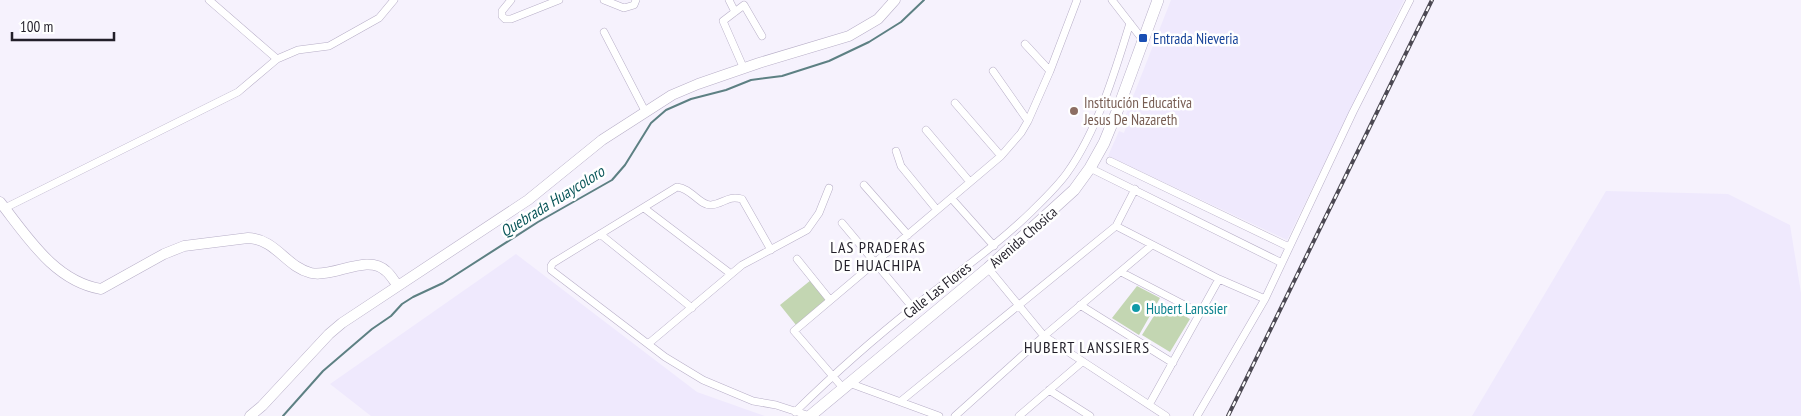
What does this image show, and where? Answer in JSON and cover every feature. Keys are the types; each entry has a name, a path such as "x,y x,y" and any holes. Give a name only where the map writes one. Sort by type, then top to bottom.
{"main road":[{"name":"Avenida Chosica","path":"810,416 988,268 1066,199 1090,168 1118,109 1158,0"},
{"path":"250,416 262,406 329,334 342,323 528,200 602,140 645,111 672,95 698,84 850,36 878,19 892,1"},
{"path":"2,205 44,257 62,272 95,288 101,289 164,254 184,246 248,238 257,238 266,242 302,270 312,273 324,273 366,264 386,270 398,286"}],"street":[{"path":"209,0 277,59"},
{"path":"2,205 238,92 277,59 298,50 329,46 378,18 394,0"},
{"path":"512,0 502,11 502,16 506,19 511,19 559,0"},
{"path":"604,0 624,8 634,5 636,0"},
{"path":"729,0 735,12"},
{"path":"939,416 901,401 846,386 832,375 794,331 952,199 1001,156 1021,133 1050,70 1077,0"},
{"path":"1112,0 1143,40"},
{"path":"1197,416 1265,299 1353,112 1410,0"},
{"path":"744,69 723,21 744,5 762,36"},
{"name":"Calle Las Flores","path":"795,412 832,375 913,308 994,246 1052,192 1079,155 1107,92 1130,24"},
{"path":"604,32 645,111"},
{"path":"1025,44 1050,70"},
{"path":"993,71 1028,121"},
{"path":"955,103 1001,156"},
{"path":"926,130 970,182"},
{"path":"896,151 901,166 937,210"},
{"path":"1110,161 1289,247"},
{"path":"1090,168 1282,263"},
{"path":"864,185 908,235"},
{"path":"771,250 742,199 734,197 711,205 705,204 687,189 677,187 553,263 551,270 665,357 703,380 753,401 810,416"},
{"path":"648,344 742,265 807,230 819,213 829,188"},
{"path":"901,401 1116,226 1134,190"},
{"path":"952,199 994,246"},
{"path":"644,208 731,274"},
{"path":"842,223 913,308"},
{"path":"1116,226 1219,279 1265,299"},
{"path":"600,234 692,308"},
{"path":"955,416 1044,336 1152,245"},
{"path":"797,259 830,300"},
{"path":"988,268 1044,336 1166,416"},
{"path":"1121,272 1200,313"},
{"path":"1149,405 1219,279"},
{"path":"1080,306 1173,364"},
{"path":"1019,416 1082,362"},
{"path":"1049,390 1090,416"}],"shaded area":[{"path":"1171,0 1404,0 1287,240 1108,156 1119,131 1124,133 1126,127 1123,122"},
{"path":"1606,191 1728,194 1790,225 1801,293 1801,416 1472,416"},
{"path":"516,254 697,392 765,416 371,416 330,384"}],"green space":[{"path":"811,280 827,300 796,325 780,305"},
{"path":"1137,286 1160,298 1139,335 1112,318"},
{"path":"1162,303 1190,319 1170,352 1142,335"}],"waterway":[{"name":"Quebrada Huaycoloro","path":"283,416 323,371 372,329 391,316 402,304 443,283 538,222 612,180 625,165 651,123 666,110 691,99 726,90 751,80 782,76 829,61 869,42 901,22 924,0"}],"railway":[{"path":"1228,416 1432,0"}],"place":[{"name":"Entrada Nieveria","path":"1143,38"},
{"name":"Institución Educativa Jesus De Nazareth","path":"1074,111"},
{"name":"Hubert Lanssier","path":"1136,308"}],"district":[{"name":"LAS PRADERAS DE HUACHIPA","path":"878,256"},
{"name":"HUBERT LANSSIERS","path":"1087,347"}]}
